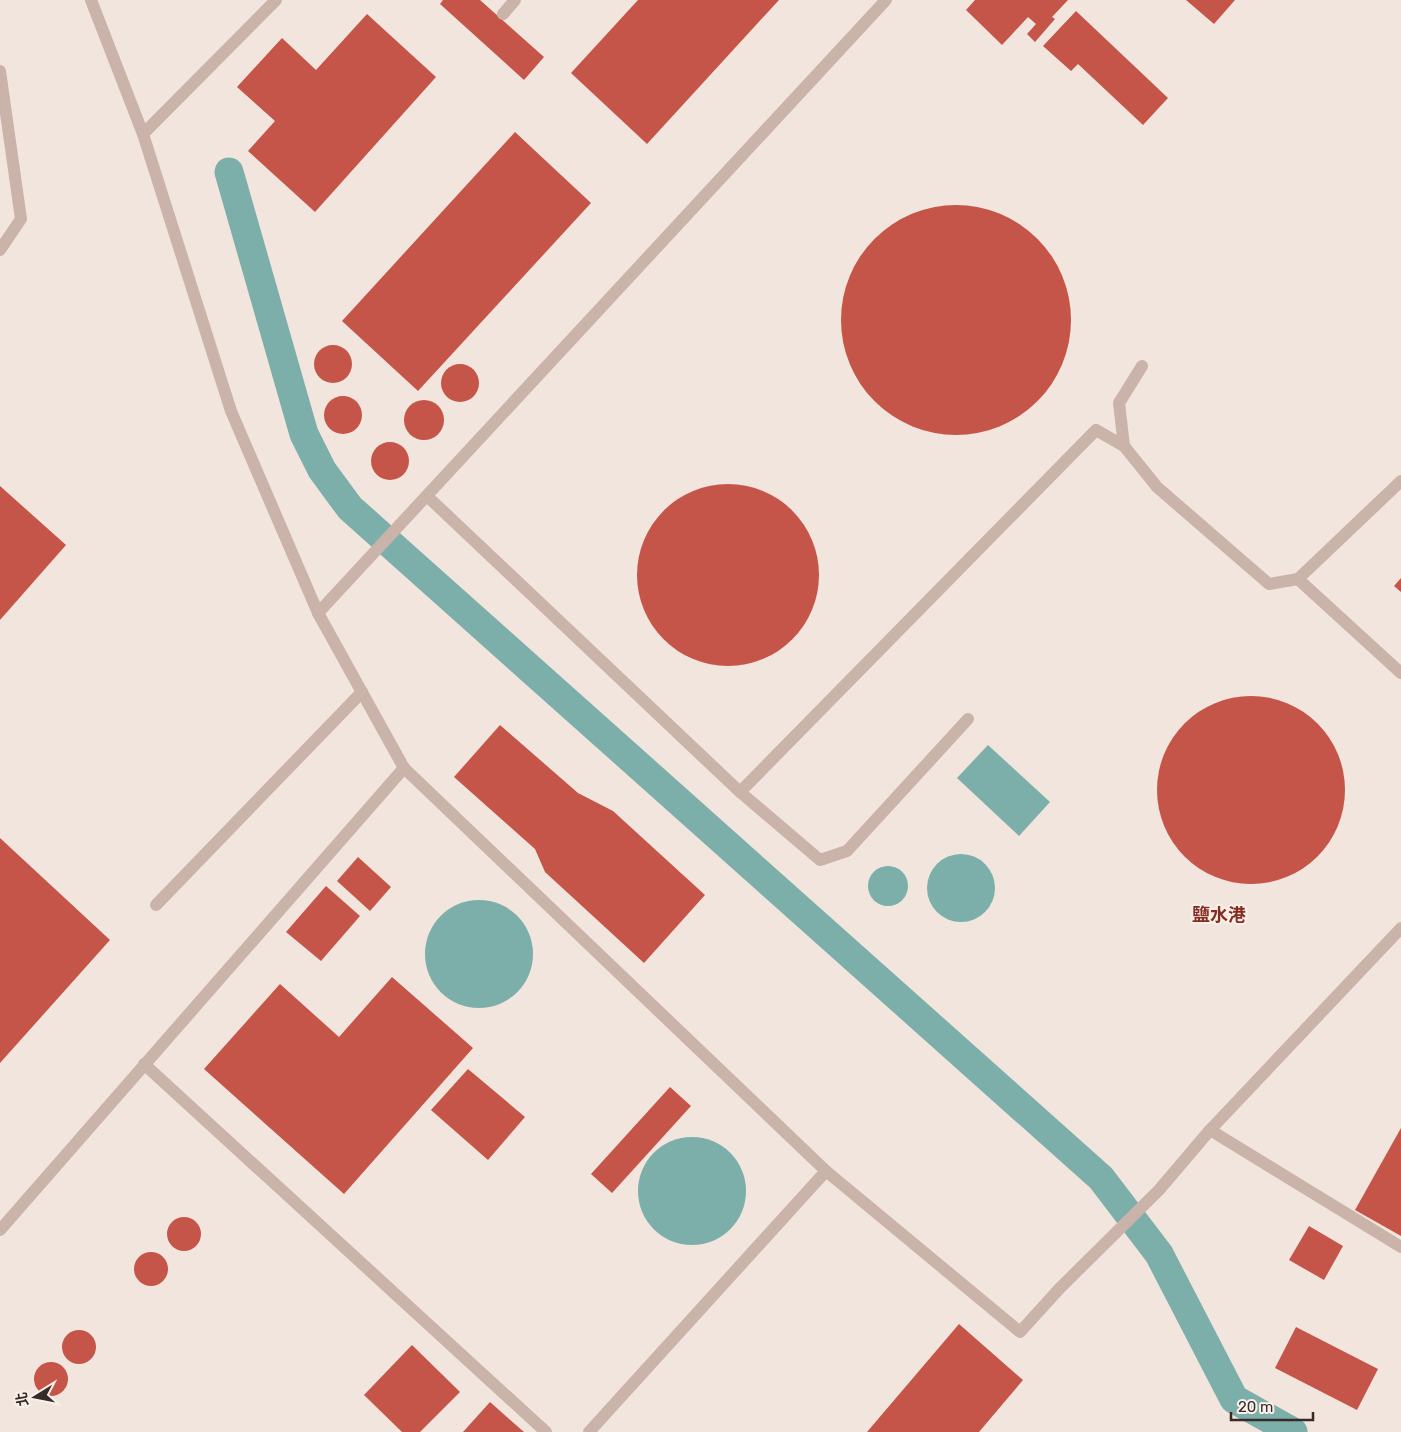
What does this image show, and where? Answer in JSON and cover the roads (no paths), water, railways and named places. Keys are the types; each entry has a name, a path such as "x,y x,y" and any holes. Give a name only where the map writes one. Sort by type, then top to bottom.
{"lane":[{"path":"91,0 143,134 231,411 318,613 404,768 826,1171 1020,1332 1060,1288 1159,1190 1210,1130 1401,928"},
{"path":"143,134 276,0"},
{"path":"503,14 515,0"},
{"path":"318,613 886,0"},
{"path":"0,71 20,219 0,250"},
{"path":"1124,446 1118,403 1142,366"},
{"path":"740,792 1096,430 1124,446 1157,487 1269,584 1298,579 1401,481"},
{"path":"427,496 740,792 820,860 847,851 968,719"},
{"path":"1298,579 1401,674"},
{"path":"156,905 362,692"},
{"path":"0,1230 404,768"},
{"path":"144,1064 546,1432"},
{"path":"1210,1130 1401,1247"},
{"path":"589,1432 826,1171"}],"water":[{"path":"988,745 1050,802 1019,836 957,778"},
{"path":"968,854 980,860 989,869 995,881 993,901 985,912 968,922 954,922 937,912 929,901 927,881 937,864 948,856"},
{"path":"892,866 899,869 905,875 908,886 907,894 899,903 892,906 884,906 877,903 869,894 868,882 871,875 880,867"},
{"path":"479,900 500,904 517,916 529,933 533,954 529,975 517,992 500,1004 479,1008 458,1004 441,992 429,975 425,954 429,933 441,916 458,904"},
{"path":"692,1137 713,1141 730,1153 742,1170 746,1191 742,1212 730,1229 713,1241 692,1245 671,1241 654,1229 642,1212 638,1191 642,1170 654,1153 671,1141"}],"waterway":[{"path":"229,172 304,434 322,470 350,508 1101,1178 1159,1254 1234,1399 1293,1432"}],"district":[{"name":"鹽水港","path":"1219,915"}]}
